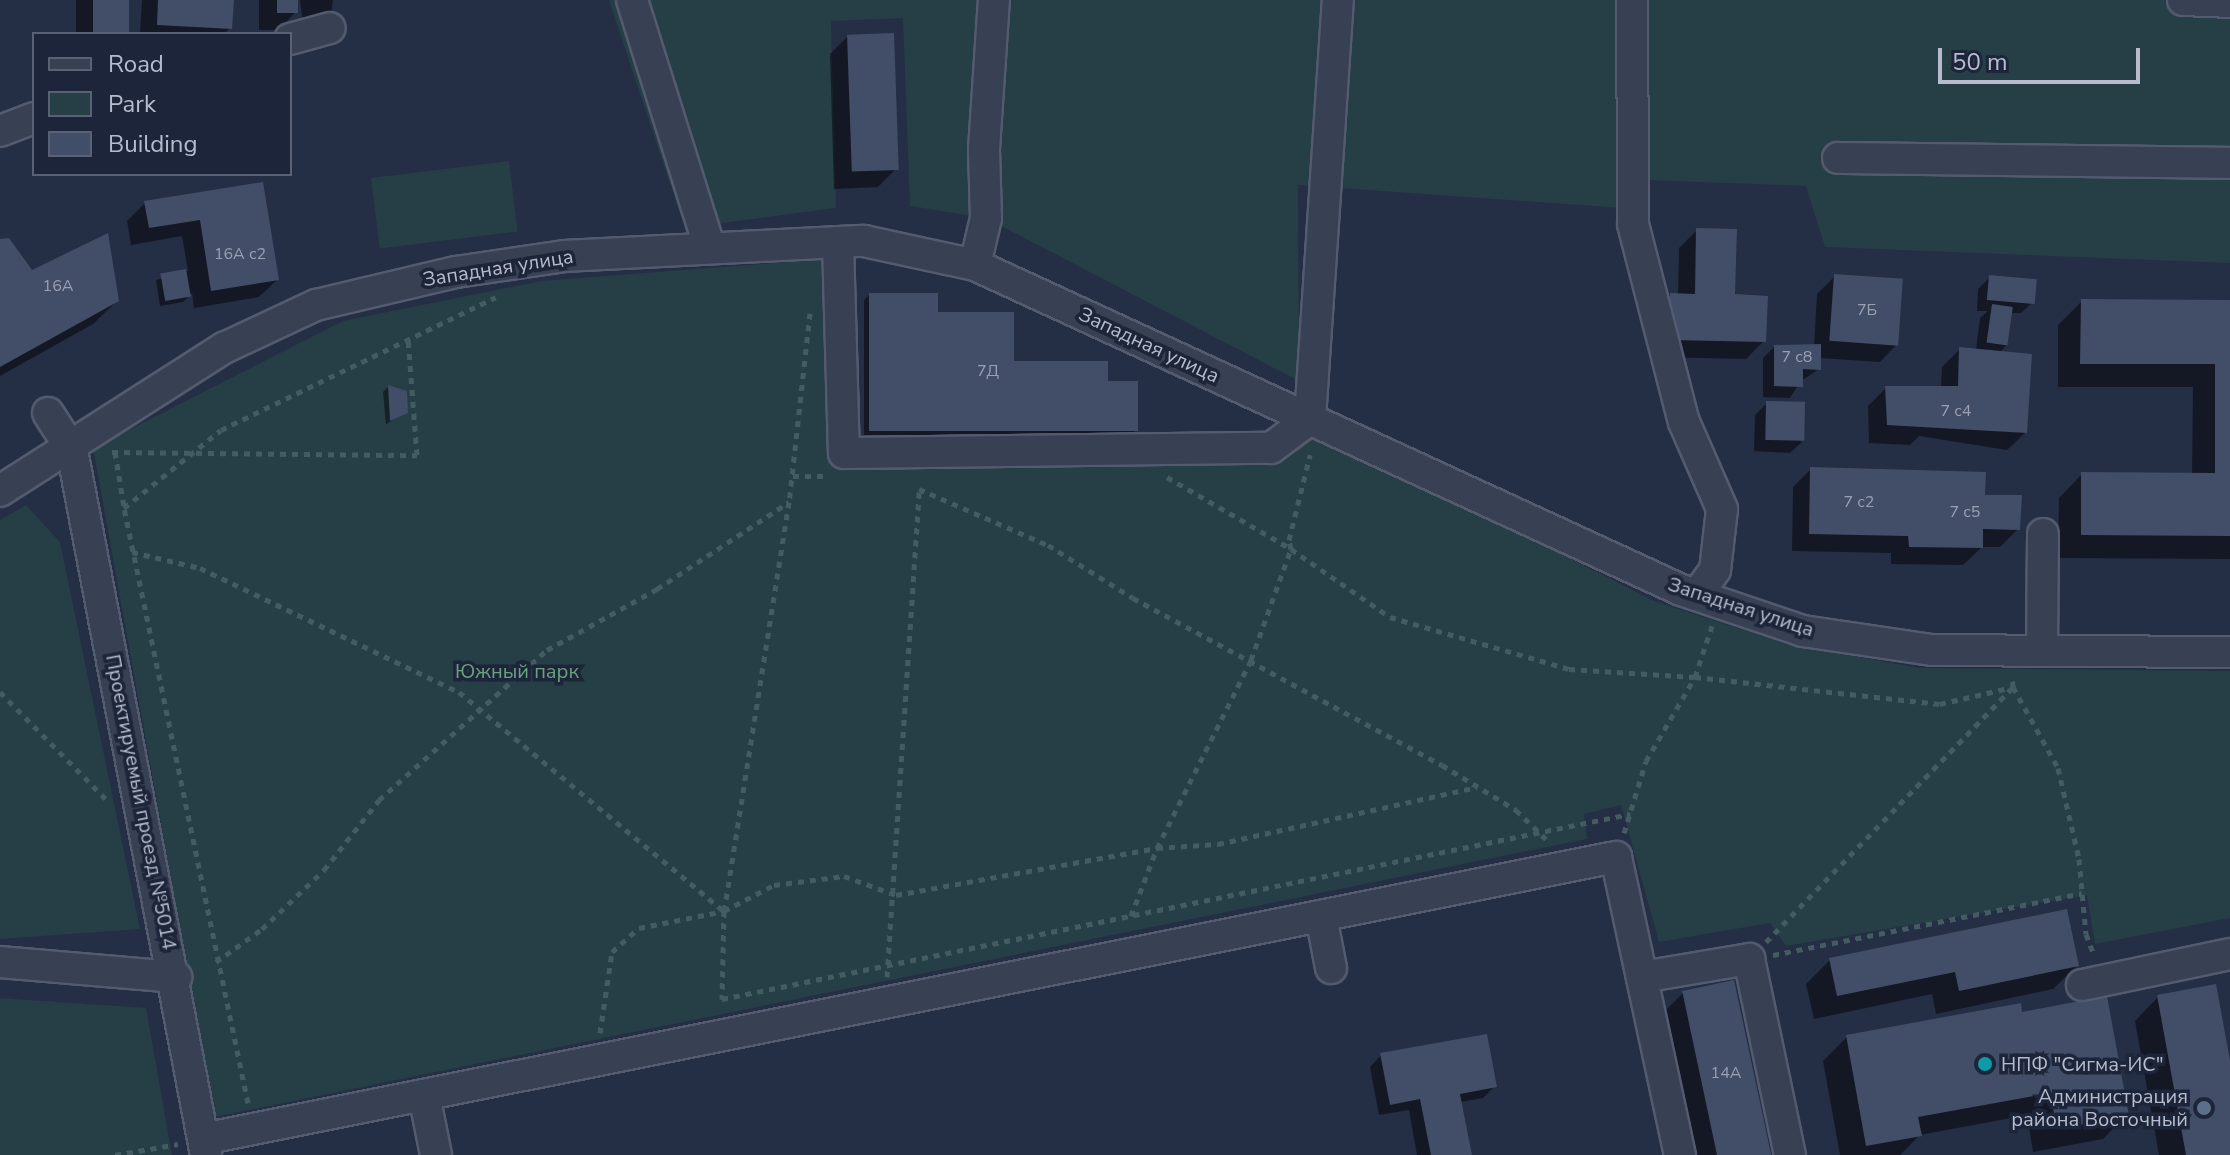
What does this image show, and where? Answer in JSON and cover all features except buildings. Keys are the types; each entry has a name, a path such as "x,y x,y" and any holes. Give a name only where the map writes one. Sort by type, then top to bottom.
{"street":[{"path":"632,0 709,246"},
{"path":"975,265 986,218 984,149 994,0"},
{"path":"838,242 844,453 1271,448 1314,421 1338,0"},
{"path":"1632,0 1633,224 1684,422 1722,509 1715,570 1708,599"},
{"path":"2183,0 2230,2"},
{"path":"292,38 330,28"},
{"path":"0,131 32,119"},
{"path":"1838,158 2230,163"},
{"name":"Западная улица","path":"0,491 72,450 224,348 316,305 471,270 564,256 709,246 864,241 975,265 1708,599 1803,631 1932,650 2230,652"},
{"path":"48,413 72,450"},
{"name":"Проектируемый проезд №5014","path":"72,450 176,977 204,1147"},
{"path":"2042,651 2043,534"},
{"path":"204,1147 427,1109 885,1003 1616,857 1680,1155"},
{"path":"1321,916 1331,968"},
{"path":"2093,982 2230,954"},
{"path":"1642,977 1749,959 1790,1155"},
{"path":"0,962 176,977"},
{"path":"427,1109 436,1155"}],"path":[{"path":"124,508 182,456 221,430 408,337 508,293"},
{"path":"811,299 793,476 724,911 722,999 1630,814"},
{"path":"72,450 182,456 417,455 408,337"},
{"path":"1131,916 1157,848 1251,660 1291,549 1289,540 1314,421"},
{"path":"115,452 132,552 216,962 250,1110"},
{"path":"1153,469 1291,549 1390,617 1569,669 1695,677 1940,704 2013,687"},
{"path":"793,476 840,475"},
{"path":"885,1003 896,895 919,489 1048,545 1133,598 1478,787 1516,810 1573,866"},
{"path":"216,962 313,880 379,800 547,650 657,589 789,502"},
{"path":"132,552 200,568 482,708 591,806 724,911"},
{"path":"1616,857 1646,761 1695,677 1708,599"},
{"path":"2011,651 2013,687 2058,768 2082,893 2093,982"},
{"path":"1749,959 2013,687"},
{"path":"0,692 117,810"},
{"path":"599,1038 612,952 639,928 724,911 774,885 844,876 896,895 1157,848 1218,844 1478,787"},
{"path":"1749,959 2082,893"},
{"path":"115,1155 204,1147"}],"green space":[{"path":"609,0 2230,0 2230,263 1825,247 1806,186 1619,179 1622,208 1298,185 1299,381 986,218 910,206 903,18 831,21 836,208 685,228"},
{"path":"509,161 518,231 380,248 371,178"},
{"name":"Южный парк","path":"825,259 832,461 1222,466 1291,454 1319,431 1654,601 1786,644 1920,668 2230,671 2230,918 2095,944 2087,895 1786,946 1770,923 1659,942 1621,805 1584,814 1587,839 214,1117 93,448 343,321 541,281"},
{"path":"26,505 60,542 140,929 0,939 0,520"},
{"path":"0,998 146,1008 172,1155 0,1155"}],"place":[{"name":"НПФ \"Сигма-ИС\"","path":"1985,1064"},
{"name":"Администрация района Восточный","path":"2204,1108"}]}
